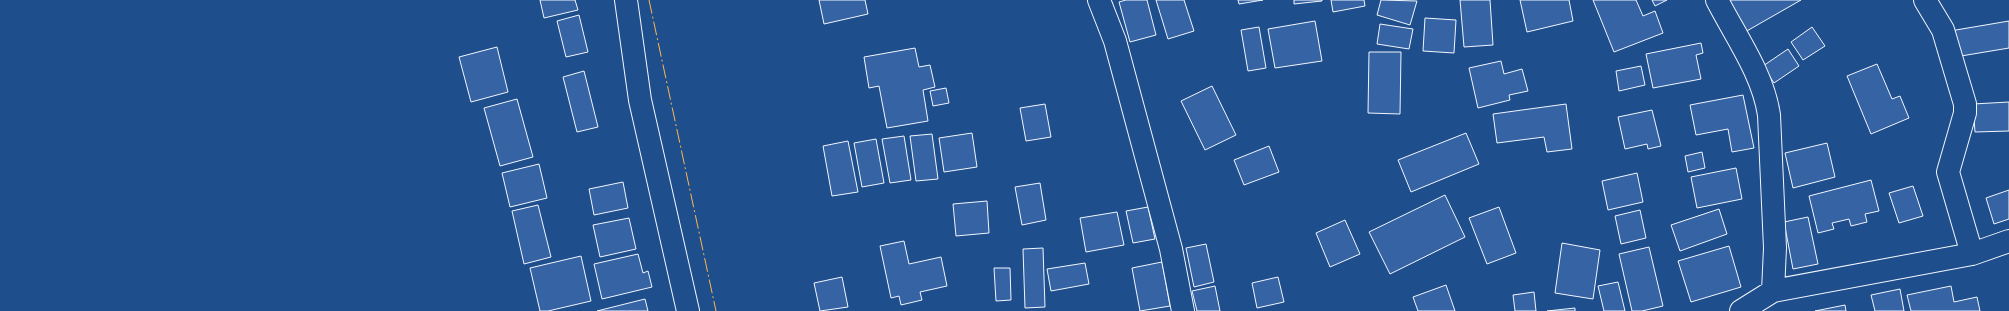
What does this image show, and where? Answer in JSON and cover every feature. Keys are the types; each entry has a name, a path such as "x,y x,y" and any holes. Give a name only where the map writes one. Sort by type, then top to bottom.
{"street":[{"path":"626,0 640,100 688,311"},
{"path":"1099,0 1115,41 1171,249 1183,311"},
{"path":"1717,0 1758,76 1766,99 1769,115 1775,248 1773,291"},
{"path":"1926,0 1943,30 1965,104 1965,113 1948,172 1972,254"},
{"path":"1741,311 1773,291 1972,254 2009,242"}],"building":[{"path":"540,0 575,0 578,10 544,18"},
{"path":"819,0 865,0 868,14 824,24"},
{"path":"1126,0 1147,0 1156,35 1130,42 1119,2"},
{"path":"1156,0 1184,0 1194,31 1168,39"},
{"path":"1238,0 1263,0 1239,4"},
{"path":"1294,0 1322,0 1322,1 1294,4"},
{"path":"1331,0 1364,0 1365,6 1333,12"},
{"path":"1381,0 1417,1 1410,25 1377,15"},
{"path":"1460,0 1490,0 1493,45 1464,47"},
{"path":"1520,0 1569,0 1573,21 1527,32"},
{"path":"1593,0 1636,0 1643,16 1655,11 1663,33 1614,52"},
{"path":"1652,0 1667,0 1655,6"},
{"path":"1727,0 1801,0 1745,32"},
{"path":"579,15 588,52 566,57 557,21"},
{"path":"1425,18 1456,20 1454,53 1423,51"},
{"path":"1315,21 1322,61 1275,68 1268,29"},
{"path":"2009,21 2009,48 1955,57 1950,31"},
{"path":"1380,24 1413,29 1409,49 1377,44"},
{"path":"1259,27 1266,68 1248,71 1241,30"},
{"path":"1812,27 1825,46 1803,60 1791,42"},
{"path":"1701,43 1703,53 1696,55 1701,79 1653,88 1646,54"},
{"path":"497,47 508,92 471,102 459,57"},
{"path":"915,48 919,67 930,65 935,87 923,90 928,121 887,128 879,86 869,88 864,57"},
{"path":"1788,49 1799,66 1774,83 1763,66"},
{"path":"1369,52 1401,52 1400,114 1368,113"},
{"path":"1501,61 1504,74 1522,69 1528,91 1509,95 1510,100 1478,108 1469,68"},
{"path":"1877,64 1892,99 1900,96 1909,118 1871,134 1847,76"},
{"path":"1641,66 1645,85 1619,91 1616,71"},
{"path":"584,71 598,127 577,132 563,77"},
{"path":"1212,86 1236,135 1205,150 1181,101"},
{"path":"946,88 949,103 933,106 930,91"},
{"path":"1743,95 1754,148 1732,152 1728,129 1696,135 1690,105"},
{"path":"517,99 533,157 500,166 484,108"},
{"path":"2009,102 2009,131 1975,132 1973,104"},
{"path":"1045,104 1051,137 1026,141 1020,108"},
{"path":"1566,104 1572,149 1547,152 1544,137 1497,143 1493,114"},
{"path":"1652,110 1661,146 1648,149 1647,144 1625,149 1618,117"},
{"path":"972,133 977,167 944,172 939,138"},
{"path":"1466,133 1479,164 1411,192 1398,160"},
{"path":"932,134 938,179 916,181 910,136"},
{"path":"904,136 911,180 890,183 882,139"},
{"path":"876,139 884,183 862,187 854,143"},
{"path":"848,141 858,192 832,196 823,146"},
{"path":"1827,143 1835,177 1793,188 1785,153"},
{"path":"1269,146 1279,172 1244,185 1234,160"},
{"path":"1702,152 1705,168 1688,172 1685,156"},
{"path":"539,164 547,198 510,207 502,173"},
{"path":"1736,168 1742,199 1697,208 1691,177"},
{"path":"1637,173 1643,202 1608,210 1602,181"},
{"path":"1871,180 1879,211 1865,214 1867,222 1851,226 1849,219 1832,223 1834,229 1818,233 1809,196"},
{"path":"623,182 628,208 594,215 589,189"},
{"path":"1040,183 1046,220 1022,225 1015,187"},
{"path":"1913,186 1923,216 1899,223 1889,193"},
{"path":"2009,190 2009,219 1994,224 1986,198"},
{"path":"1445,195 1465,237 1390,274 1369,232"},
{"path":"987,201 989,233 956,236 953,204"},
{"path":"538,205 551,257 524,264 512,211"},
{"path":"1148,207 1155,239 1133,243 1126,211"},
{"path":"1499,207 1516,253 1487,264 1469,218"},
{"path":"1719,209 1727,234 1680,251 1671,225"},
{"path":"1640,210 1646,238 1621,244 1615,216"},
{"path":"1117,212 1124,245 1086,252 1080,218"},
{"path":"1808,217 1818,264 1793,269 1784,222"},
{"path":"629,218 636,249 600,257 593,225"},
{"path":"1345,220 1360,254 1330,267 1316,233"},
{"path":"904,241 909,264 941,257 947,286 920,292 922,300 901,305 899,296 891,298 880,246"},
{"path":"1562,243 1600,250 1593,299 1555,293"},
{"path":"1206,244 1214,282 1194,287 1186,248"},
{"path":"1729,246 1741,287 1691,302 1678,261"},
{"path":"1649,247 1663,306 1642,311 1632,311 1619,254"},
{"path":"1043,248 1045,307 1025,308 1023,249"},
{"path":"638,254 643,273 648,271 652,287 602,299 594,264"},
{"path":"581,256 591,301 548,311 540,311 530,268"},
{"path":"1162,262 1170,306 1140,311 1132,268"},
{"path":"1085,263 1089,284 1051,291 1047,269"},
{"path":"994,268 1010,268 1011,300 996,301"},
{"path":"842,277 848,307 820,311 814,283"},
{"path":"1278,277 1284,302 1257,308 1252,283"},
{"path":"1618,282 1625,311 1604,311 1598,286"},
{"path":"1446,285 1455,311 1418,311 1413,297"},
{"path":"1215,286 1220,311 1197,311 1192,291"},
{"path":"1951,286 1954,302 1977,297 1980,311 1911,311 1907,295"},
{"path":"1900,289 1904,311 1875,311 1871,295"},
{"path":"1534,292 1536,311 1515,311 1513,295"},
{"path":"645,299 648,311 597,311"},
{"path":"1845,305 1846,311 1815,311"},
{"path":"1575,308 1575,311 1547,311"}],"power":[{"path":"649,0 716,311"}]}
